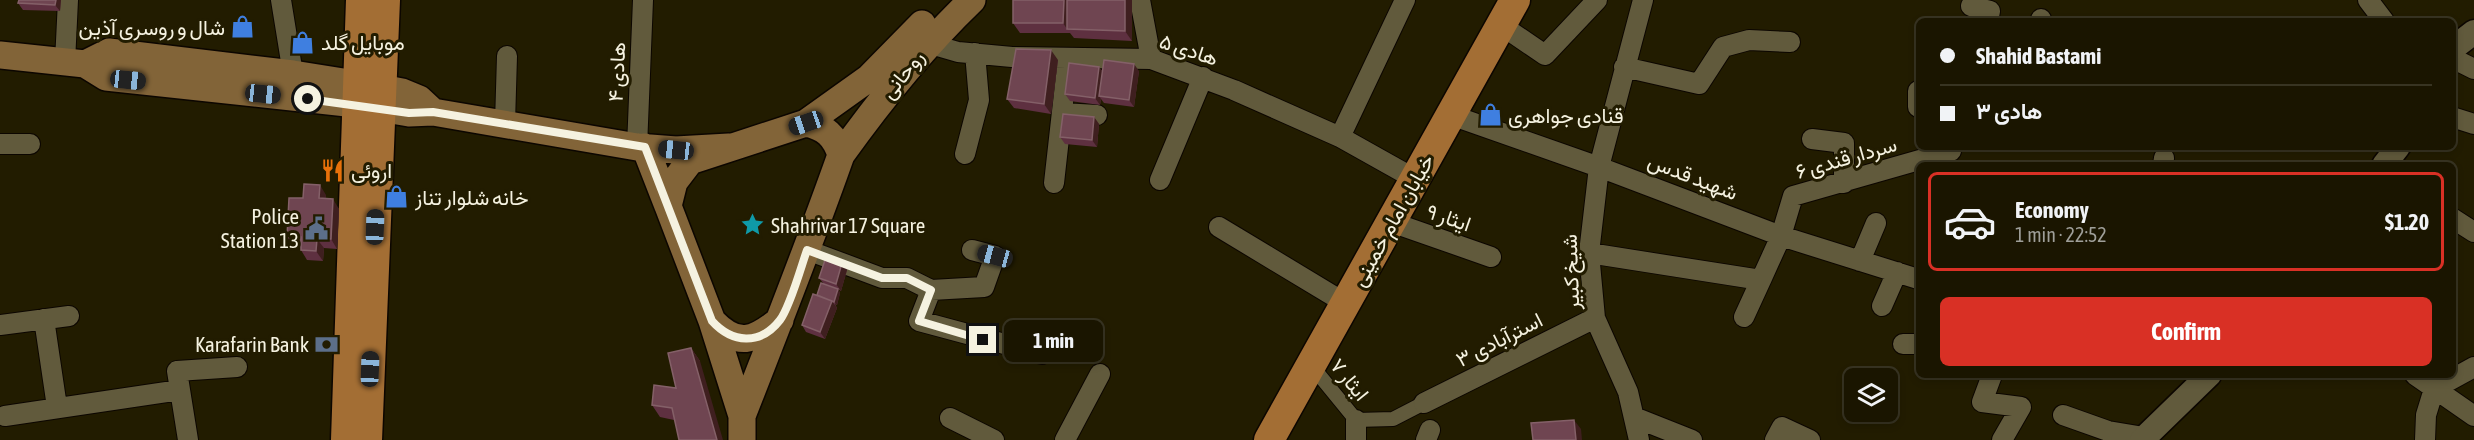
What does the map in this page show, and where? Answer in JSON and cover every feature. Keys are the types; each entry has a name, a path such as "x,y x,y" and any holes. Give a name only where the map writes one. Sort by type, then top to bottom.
{"main road":[{"path":"361,0 369,96 368,440"},
{"path":"346,440 369,96 385,0"},
{"name":"روحانی","path":"729,147 806,123 869,78 946,0"},
{"name":"روحانی","path":"742,428 841,155 880,100 927,43 972,0"},
{"name":"خیابان امام خمینی","path":"1269,440 1508,13"},
{"path":"75,63 110,52 293,74 369,96"},
{"path":"0,55 75,63 106,77 369,96 411,96 420,100 433,112 641,147 676,150 729,147"},
{"path":"806,123 818,126 829,133 837,143 841,155"},
{"path":"641,147 668,206 712,321 742,428"},
{"path":"668,206 674,182 690,161 729,147"},
{"path":"712,321 724,334 734,338 754,339 780,320"}],"street":[{"path":"68,0 75,63"},
{"path":"281,0 293,74"},
{"name":"هادی ۴","path":"641,147 643,0"},
{"path":"1140,0 1151,59"},
{"path":"1340,137 1405,0"},
{"path":"1508,13 1545,55 1597,0"},
{"name":"شیخ کبیر","path":"1639,440 1628,392 1595,318 1588,253 1599,167 1643,0"},
{"path":"1971,6 1990,11 1989,18"},
{"path":"2456,46 2474,32"},
{"path":"1624,67 1699,84 1723,47 1749,40 1790,42"},
{"name":"هادی ۵","path":"927,43 975,53 1068,58 1151,59 1203,77 1340,137 1415,179"},
{"path":"965,154 979,100 975,53"},
{"path":"505,123 507,56"},
{"path":"1054,183 1068,58"},
{"path":"2456,60 2474,69"},
{"path":"1160,180 1203,77"},
{"path":"1062,113 1097,115"},
{"name":"شهید قدس","path":"1451,115 1599,167 1781,236 1916,278"},
{"path":"2456,118 2474,124"},
{"path":"1812,139 1844,143 1844,183"},
{"path":"0,144 30,144"},
{"path":"2386,162 2396,150"},
{"name":"سردار قندی ۶","path":"1781,236 1793,196 1844,183 1937,152"},
{"path":"2456,221 2474,232"},
{"name":"ایثار ۹","path":"1391,222 1491,257"},
{"path":"1860,261 1876,223"},
{"path":"1219,226 1346,303"},
{"path":"1744,316 1781,236"},
{"path":"807,250 882,278 907,278 931,290 984,288 995,256 972,250"},
{"path":"1588,253 1761,280"},
{"path":"1882,306 1898,272"},
{"path":"931,290 919,321 1042,354"},
{"path":"0,325 69,316"},
{"name":"استرآبادی ٣","path":"1424,403 1595,318"},
{"path":"44,319 57,407"},
{"name":"ایثار ۷","path":"1311,365 1356,430"},
{"path":"188,440 177,371 237,367"},
{"path":"2456,376 2474,367"},
{"path":"1065,440 1100,374"},
{"path":"1991,378 1982,402 2021,407 2002,440"},
{"path":"2063,415 2108,432 2143,438 2206,378"},
{"path":"2419,378 2474,416"},
{"path":"2425,440 2426,415 2434,388 2453,378"},
{"path":"6,416 180,390"},
{"path":"1356,430 1393,419 1424,403"},
{"path":"1634,417 1692,440"},
{"path":"950,418 994,440"},
{"path":"1775,440 1782,427 1810,440"}],"building":[{"path":"19,0 56,0 55,5 18,3"},
{"path":"1013,0 1064,0 1063,23 1013,23"},
{"path":"1067,0 1125,0 1125,31 1067,29"},
{"path":"1016,49 1051,50 1044,104 1007,99"},
{"path":"1104,60 1134,64 1129,100 1099,96"},
{"path":"1069,63 1099,67 1095,98 1065,94"},
{"path":"1063,114 1094,117 1092,140 1060,137"},
{"name":"Police Station 13","path":"304,184 320,185 319,198 333,199 331,239 317,239 316,251 301,250 301,237 287,237 289,198 303,198"},
{"path":"826,257 842,263 836,284 819,278"},
{"path":"821,283 838,289 834,302 817,295"},
{"path":"813,294 832,301 820,332 802,325"},
{"path":"691,348 717,440 679,440 672,408 652,405 654,385 676,388 668,353"},
{"path":"1574,420 1576,440 1533,440 1531,423"}],"place":[{"name":"شال و روسری آذین","path":"243,27"},
{"name":"موبایل گلد","path":"303,42"},
{"name":"قنادی جواهری","path":"1490,115"},
{"name":"اروئی","path":"333,170"},
{"name":"خانه شلوار تناز","path":"397,197"},
{"name":"Shahrivar 17 Square","path":"753,225"},
{"name":"Police Station 13","path":"317,228"},
{"name":"Karafarin Bank","path":"327,344"}],"route":[{"path":"308,99 409,113 433,112 645,147 712,321 724,334 734,338 754,339 780,320 807,250 882,278 907,278 931,290 919,321 983,340"}]}
